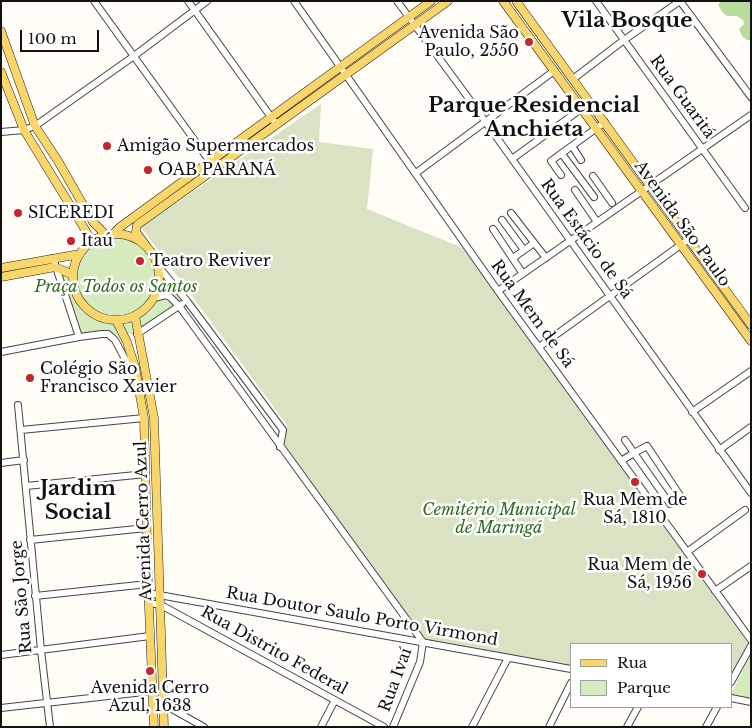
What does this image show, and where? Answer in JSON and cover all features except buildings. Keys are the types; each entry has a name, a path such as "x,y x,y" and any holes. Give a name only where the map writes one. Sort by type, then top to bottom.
{"main road":[{"path":"431,1 341,66 274,120 216,170 137,225 136,232 154,255 160,276 154,298 146,308 135,316 116,320 94,314 85,306 78,297 73,275 75,264 80,254 92,241 110,234 210,162 274,120 346,74 448,1"},
{"name":"Avenida São Paulo","path":"503,1 751,341"},
{"name":"Avenida São Paulo","path":"516,1 751,325"},
{"path":"1,31 35,126 58,161 93,222 110,234 131,237 147,246"},
{"path":"1,72 24,130 92,241"},
{"path":"1,268 80,254"},
{"path":"1,277 56,267 73,275"},
{"name":"Avenida Cerro Azul","path":"135,316 154,418 164,727"},
{"name":"Avenida Cerro Azul","path":"116,320 127,342 135,367 144,418 148,593 154,727"},
{"path":"140,395 149,394"},
{"path":"152,667 155,666 158,669 162,688"}],"street":[{"path":"94,1 216,170"},
{"path":"188,1 274,120"},
{"path":"1,132 24,130 35,126 134,56 207,1"},
{"name":"Rua Mem de Sá","path":"294,1 498,291 751,640"},
{"name":"Rua Estácio de Sá","path":"397,1 512,158 751,493"},
{"name":"Rua Guaritá","path":"596,1 745,208"},
{"path":"573,79 680,1 751,97"},
{"path":"416,173 554,71"},
{"path":"512,158 581,109"},
{"path":"498,291 751,115"},
{"path":"561,175 551,161 604,122"},
{"path":"572,146 581,160"},
{"path":"562,154 594,197"},
{"path":"593,176 612,203"},
{"path":"575,190 595,219"},
{"path":"584,204 603,191"},
{"path":"511,213 546,258"},
{"path":"502,220 524,250"},
{"path":"492,229 523,274"},
{"path":"539,347 689,239"},
{"path":"513,258 534,243"},
{"path":"53,258 79,337"},
{"path":"158,266 283,430 280,447"},
{"path":"154,298 170,297 179,306 423,642"},
{"path":"137,334 187,302"},
{"path":"1,352 102,334 113,337 125,359 135,367"},
{"path":"692,412 751,371"},
{"name":"Rua São Jorge","path":"18,405 50,727"},
{"path":"21,430 144,418"},
{"path":"719,450 751,427"},
{"path":"621,461 634,453 647,446 681,497 670,504 634,453 625,440"},
{"path":"1,463 24,460"},
{"path":"26,486 146,474"},
{"path":"687,552 745,510"},
{"path":"30,540 146,528"},
{"path":"715,591 751,566"},
{"path":"36,596 148,584"},
{"name":"Rua Doutor Saulo Porto Virmond","path":"148,593 570,669"},
{"name":"Rua Distrito Federal","path":"149,603 161,605 384,727"},
{"path":"1,655 150,636"},
{"name":"Rua Ivaí","path":"393,727 420,662 423,642"},
{"path":"732,680 751,646"},
{"path":"472,727 508,658"},
{"path":"549,727 570,685"},
{"path":"1,708 153,691"},
{"path":"732,698 751,702"},
{"path":"320,727 335,700"},
{"path":"163,704 204,727"},
{"path":"627,727 637,708"},
{"path":"706,727 716,708"}],"green space":[{"path":"721,1 751,1 751,40 747,40 742,36 739,29 744,24 743,20 737,16 727,16 723,13 718,5"},
{"name":"Cemitério Municipal de Maringá","path":"321,104 319,142 373,149 367,209 463,248 748,643 732,673 732,643 570,643 570,665 424,639 285,445 287,425 141,227"},
{"name":"Praça Todos os Santos","path":"113,234 137,239 147,247 154,255 158,266 187,301 137,334 79,337 55,267 75,264 80,254 92,241"},
{"path":"751,654 751,698 732,695"}],"place":[{"name":"Avenida São Paulo, 2550","path":"529,42"},
{"name":"Amigão Supermercados","path":"107,146"},
{"name":"OAB PARANÁ","path":"148,170"},
{"name":"SICEREDI","path":"18,213"},
{"name":"Itaú","path":"71,241"},
{"name":"Teatro Reviver","path":"140,261"},
{"name":"Colégio São Francisco Xavier","path":"30,378"},
{"name":"Rua Mem de Sá, 1810","path":"635,482"},
{"name":"Rua Mem de Sá, 1956","path":"702,574"},
{"name":"Avenida Cerro Azul, 1638","path":"150,671"}],"district":[{"name":"Vila Bosque","path":"627,21"},
{"name":"Parque Residencial Anchieta","path":"534,118"},
{"name":"Jardim Social","path":"78,501"}]}
